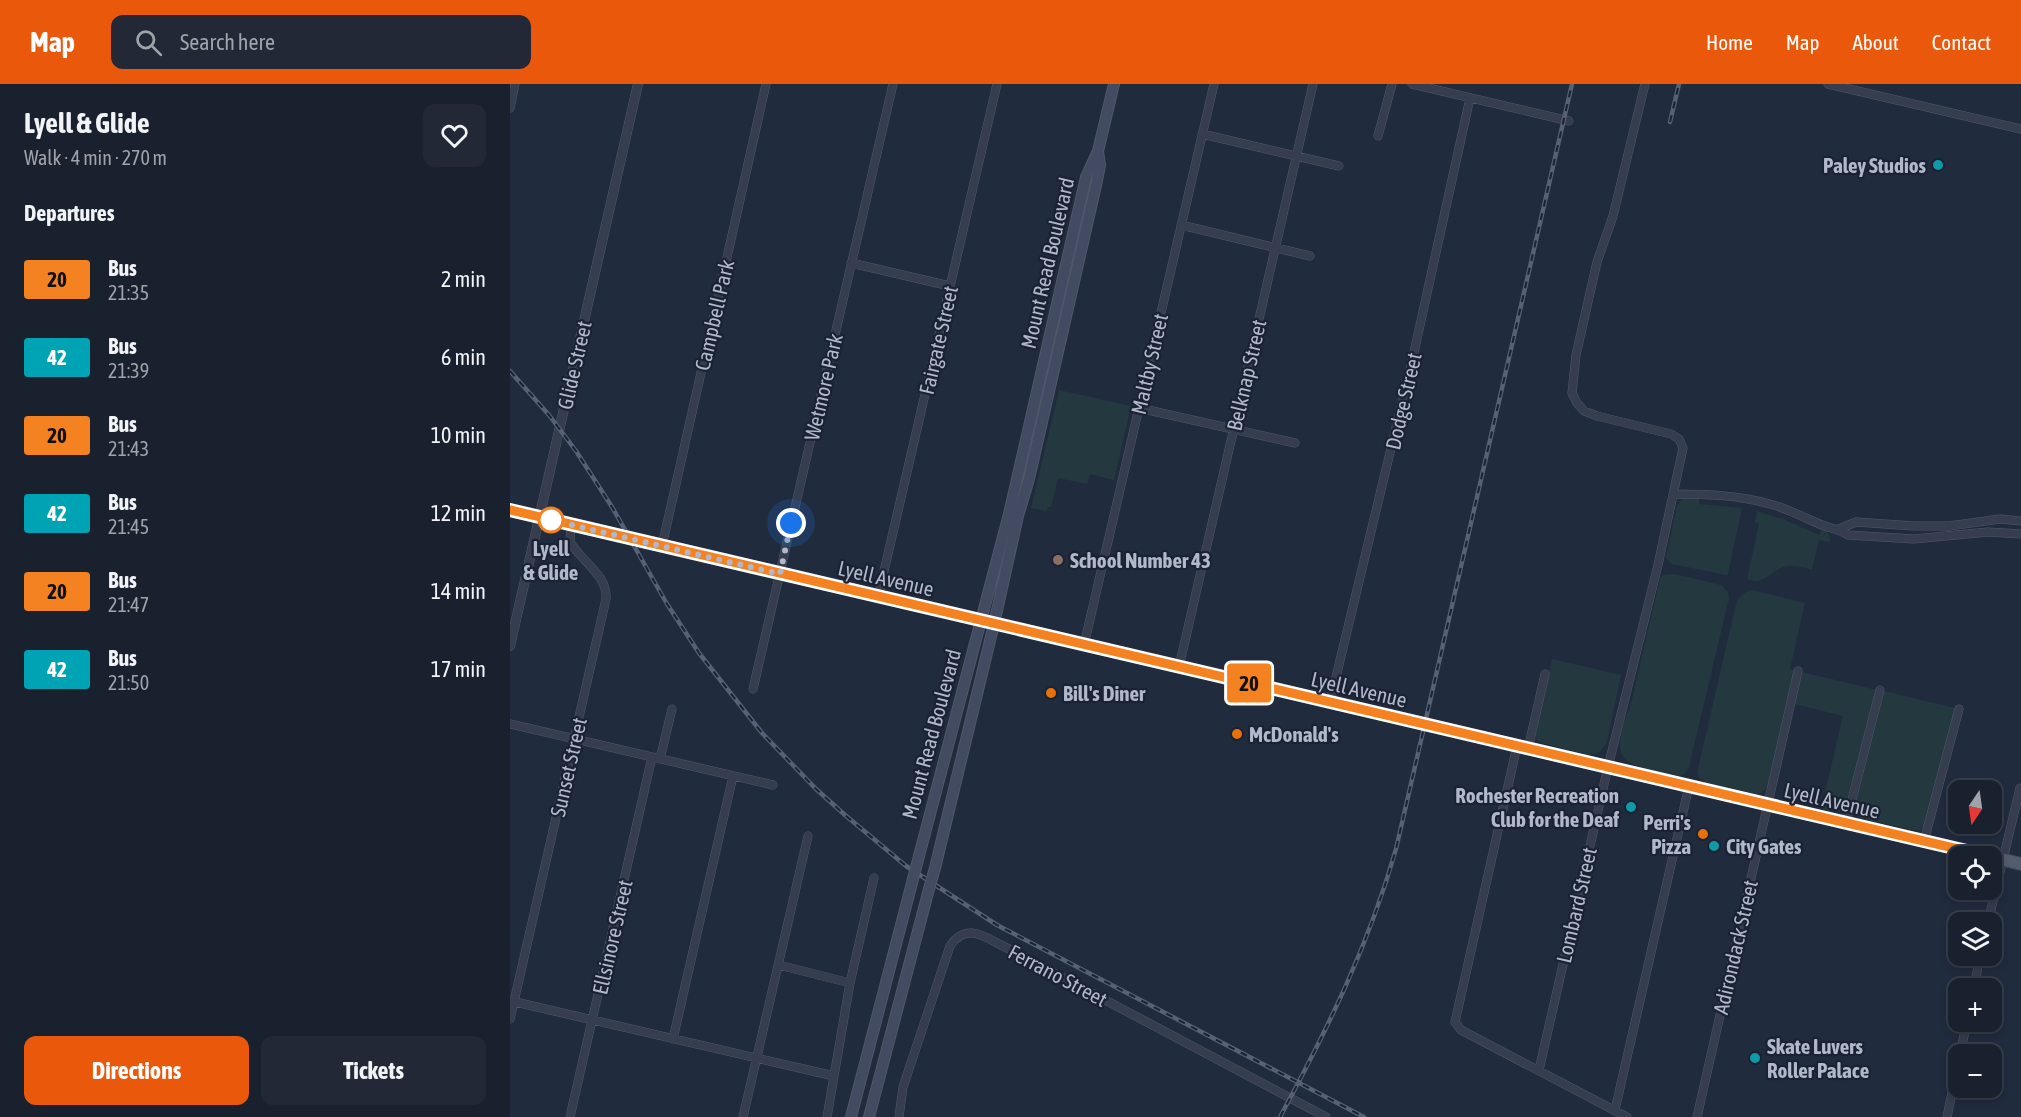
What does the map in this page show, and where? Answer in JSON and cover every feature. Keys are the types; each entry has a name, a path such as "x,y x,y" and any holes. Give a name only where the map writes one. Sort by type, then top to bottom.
{"main road":[{"name":"Mount Read Boulevard","path":"851,1116 1007,521 1086,177 1098,151 1114,84"},
{"name":"Mount Read Boulevard","path":"869,1117 935,868 994,624 1097,181 1100,165 1098,151"},
{"name":"Lyell Avenue","path":"510,510 1948,847"},
{"name":"Lyell Avenue","path":"2002,860 2021,864"}],"street":[{"path":"510,108 515,84"},
{"name":"Glide Street","path":"510,646 513,616 539,517 638,84"},
{"name":"Campbell Park","path":"662,546 766,84"},
{"name":"Wetmore Park","path":"753,689 893,84"},
{"name":"Fairgate Street","path":"879,597 997,84"},
{"name":"Maltby Street","path":"1084,645 1214,84"},
{"name":"Belknap Street","path":"1179,667 1313,84"},
{"path":"1378,136 1392,84"},
{"path":"1412,84 1434,86 1470,98 1569,121"},
{"name":"Lombard Street","path":"1539,1070 1608,767 1658,565 1683,448 1679,440 1671,434 1584,411 1576,404 1572,393 1576,355 1597,262 1613,216 1645,84"},
{"path":"1828,84 2021,129"},
{"name":"Dodge Street","path":"1330,702 1416,346 1470,98"},
{"path":"1202,134 1339,166"},
{"path":"1181,225 1310,256"},
{"path":"851,263 950,286"},
{"path":"1139,408 1295,443"},
{"path":"1673,494 1707,494 1755,500 1839,529 1848,535 1914,539 1988,532 2021,534"},
{"path":"1839,529 1856,522 1949,526 2000,519 2021,521"},
{"name":"Sunset Street","path":"510,1019 512,1001 606,595 601,580 570,542 571,525"},
{"name":"Adirondack Street","path":"1697,1117 1798,671"},
{"path":"1545,674 1522,747 1455,1019 1456,1026 1627,1117"},
{"path":"1846,823 1880,690"},
{"name":"Ellsinore Street","path":"570,1117 656,758 672,709"},
{"path":"1924,841 1959,709"},
{"path":"510,724 772,785"},
{"path":"673,1039 733,776"},
{"path":"1615,1110 1689,786"},
{"path":"1998,846 2020,788"},
{"path":"743,1117 808,836"},
{"path":"827,1117 850,983 874,878"},
{"name":"Ferrano Street","path":"899,1117 903,1087 950,946 962,933 972,932 1007,948 1326,1117"},
{"path":"779,965 850,983"},
{"path":"512,1001 834,1076"},
{"path":"1947,1117 1951,1098"}],"green space":[{"path":"1059,390 1131,406 1114,480 1090,474 1087,484 1058,478 1051,507 1048,507 1047,511 1031,508"},
{"path":"1686,498 1699,498 1699,504 1742,508 1728,574 1672,564 1666,558 1677,506"},
{"path":"1757,511 1819,535 1822,529 1827,533 1830,542 1819,540 1812,570 1787,566 1759,581 1747,579 1759,524 1755,522"},
{"path":"1674,574 1721,585 1728,592 1729,598 1689,767 1684,774 1679,776 1638,767 1623,756 1620,748 1625,718 1630,708 1660,579 1663,575"},
{"path":"1752,590 1805,603 1790,669 1794,670 1767,788 1758,795 1705,782 1699,778 1697,773 1736,604 1738,598"},
{"path":"1552,659 1621,675 1607,742 1600,752 1589,755 1537,740 1536,735"},
{"path":"1802,672 1877,690 1845,808 1840,812 1821,809 1843,716 1794,704"},
{"path":"1884,691 1955,708 1924,826 1919,831 1860,819 1854,811"}],"railway":[{"path":"1280,1117 1346,986 1373,920 1396,849 1572,84"},
{"path":"1670,122 1679,84"},
{"path":"510,371 549,415 576,451 612,507 667,604 699,653 762,733 816,789 845,815 906,866 997,925 1364,1117"}],"bus line":[{"name":"20","path":"510,510 1948,847"}],"place":[{"name":"Paley Studios","path":"1938,165"},
{"name":"Lyell & Glide","path":"551,520"},
{"name":"School Number 43","path":"1058,560"},
{"name":"Bill's Diner","path":"1051,693"},
{"name":"McDonald's","path":"1237,734"},
{"name":"Rochester Recreation Club for the Deaf","path":"1631,807"},
{"name":"Perri's Pizza","path":"1703,834"},
{"name":"City Gates","path":"1714,846"},
{"name":"Skate Luvers Roller Palace","path":"1755,1058"}],"route":[{"path":"551,520 780,574 791,523"}]}
